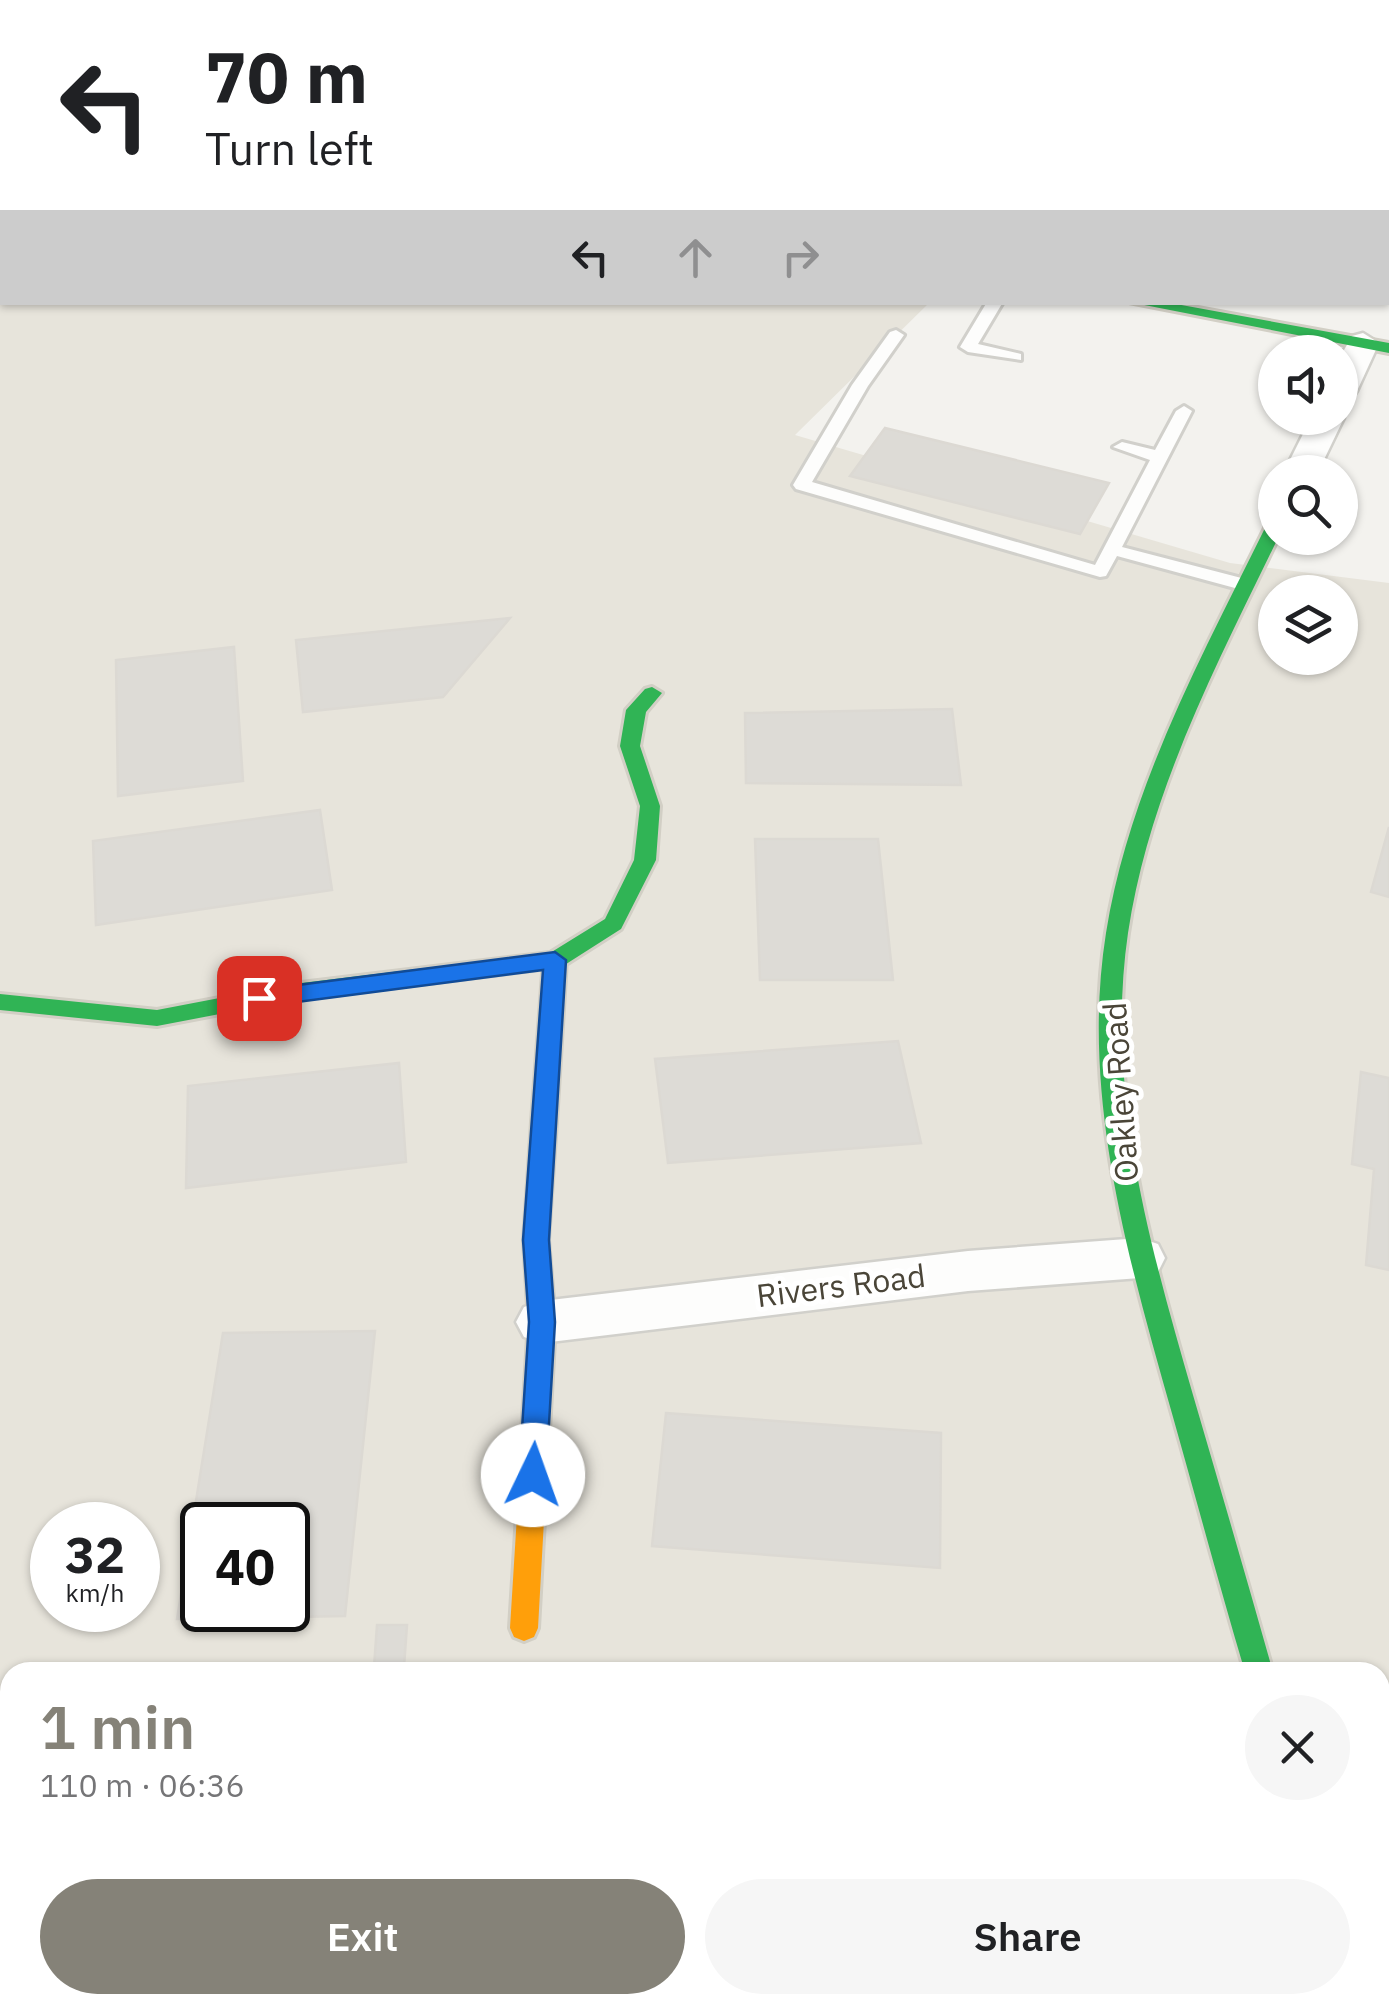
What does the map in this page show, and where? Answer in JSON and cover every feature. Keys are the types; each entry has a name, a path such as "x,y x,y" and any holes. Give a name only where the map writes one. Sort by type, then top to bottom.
{"street":[{"path":"1153,305 1376,345 1358,368"},
{"name":"Oakley Road","path":"1256,1662 1140,1258 1118,1134 1110,1030 1117,936 1136,848 1218,644 1261,555"},
{"path":"0,1002 157,1018 293,992 555,960 613,924 645,860 650,806 630,746 636,710 652,693"},
{"path":"524,1628 542,1322 536,1240 555,960"},
{"name":"Rivers Road","path":"542,1322 968,1271 1140,1258"}],"lane":[{"path":"993,305 968,348 1015,357"},
{"path":"896,335 860,385 802,485 1100,572 1184,411"},
{"path":"1122,447 1160,457"},
{"path":"1114,550 1246,585"}],"shaded area":[{"path":"0,305 927,305 795,435 1230,563 1325,575 1258,575 1258,675 1358,675 1358,579 1389,583 1389,1662 0,1662"}],"building":[{"path":"885,428 1109,483 1080,534 850,476"},
{"path":"510,618 443,697 303,712 296,640"},
{"path":"234,647 243,781 118,796 116,660"},
{"path":"952,709 961,785 746,783 745,713"},
{"path":"320,810 332,890 96,925 93,841"},
{"path":"1389,827 1389,897 1371,892"},
{"path":"755,839 878,839 893,980 760,980"},
{"path":"898,1041 921,1143 668,1163 655,1059"},
{"path":"399,1063 406,1162 186,1188 188,1086"},
{"path":"1361,1072 1389,1078 1389,1270 1366,1265 1374,1169 1352,1164"},
{"path":"375,1331 345,1616 310,1617 310,1502 196,1502 223,1333"},
{"path":"666,1413 941,1433 940,1568 652,1546"},
{"path":"377,1625 407,1625 404,1662 374,1662"}],"traffic: fast":[{"path":"1152,305 1389,348"},
{"path":"1256,1662 1137,1234 1116,1115 1111,994 1117,934 1142,828 1203,674 1261,555"},
{"path":"0,1002 157,1018 293,992 555,960 613,924 645,860 650,806 630,746 636,710 652,693"}],"traffic: slow":[{"path":"524,1628 542,1322 536,1240 544,1122"}],"traffic: jam":[{"path":"544,1122 555,960"}],"route":[{"path":"259,998 555,960 536,1240 542,1322 533,1475"}]}
